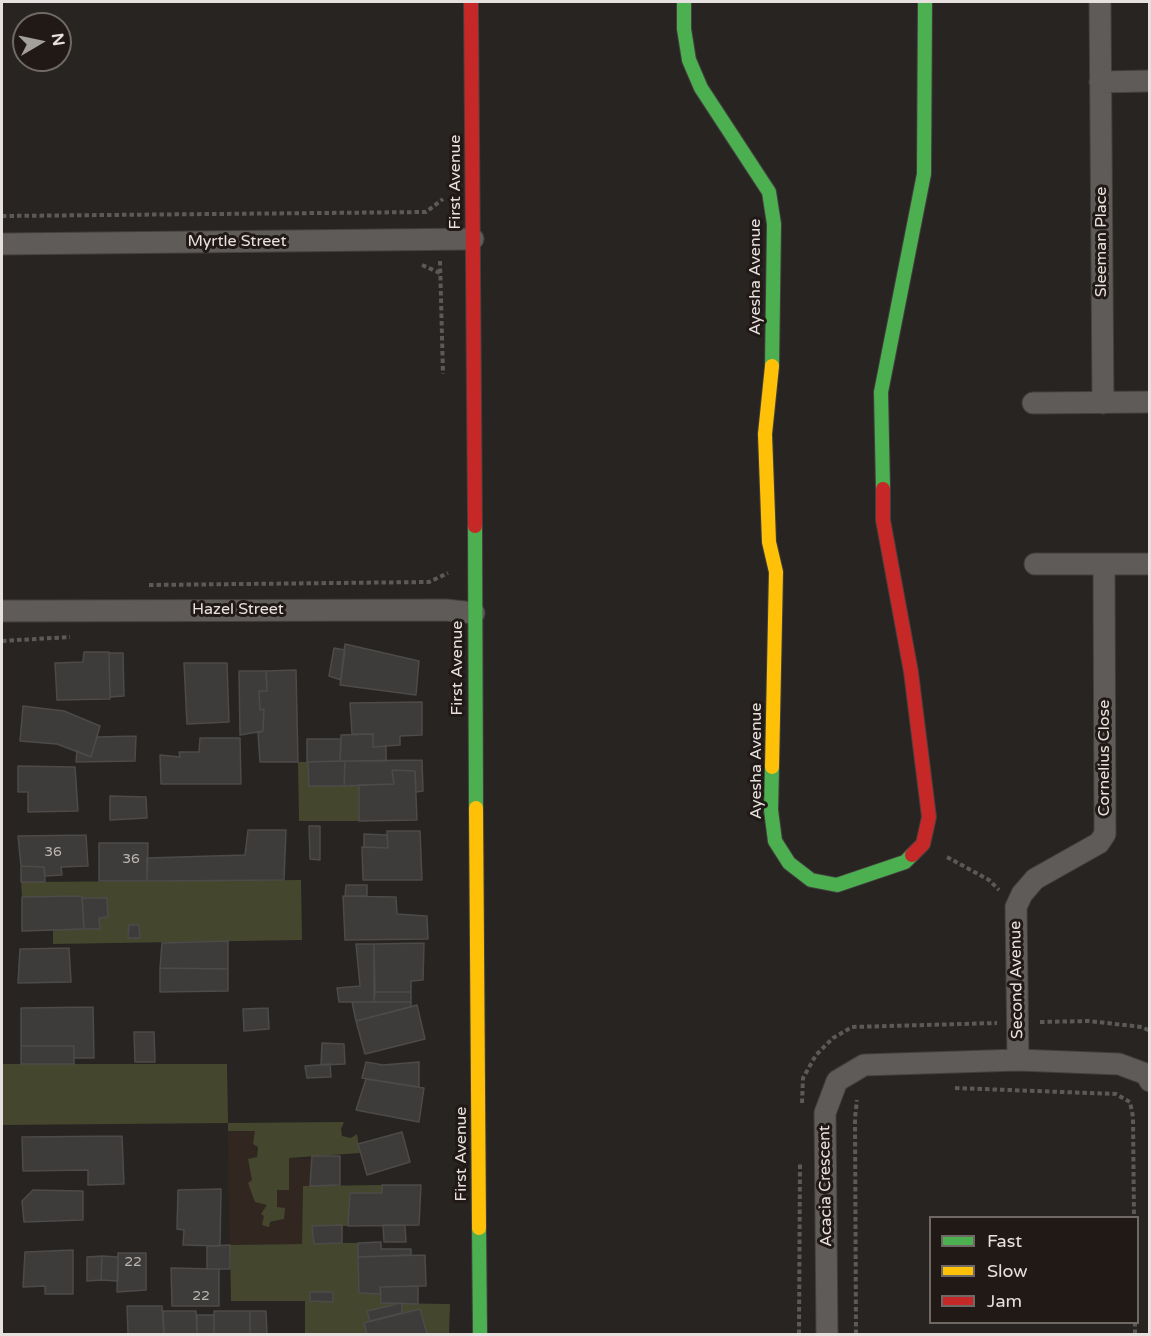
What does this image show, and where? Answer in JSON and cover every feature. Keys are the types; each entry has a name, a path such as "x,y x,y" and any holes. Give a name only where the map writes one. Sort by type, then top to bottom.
{"street":[{"name":"First Avenue","path":"471,2 480,1335"},
{"name":"Ayesha Avenue","path":"684,2 684,30 689,60 701,88 769,192 774,224 772,374 765,434 769,542 776,572 771,810 776,841 789,863 811,880 837,885 905,862 923,844"},
{"path":"923,844 930,817 910,672 882,520 881,392 924,174 925,2"},
{"name":"Sleeman Place","path":"1100,2 1103,403"},
{"path":"1100,82 1149,81"},
{"name":"Myrtle Street","path":"2,244 473,240"},
{"path":"1033,404 1149,402"},
{"path":"1035,564 1149,564"},
{"name":"Cornelius Close","path":"1016,907 1022,894 1035,879 1099,843 1105,834 1104,564"},
{"name":"Hazel Street","path":"2,611 446,610 474,613"},
{"name":"Second Avenue","path":"1016,907 1018,1060 1119,1064 1146,1074 1149,1081"},
{"name":"Acacia Crescent","path":"827,1335 825,1113 837,1081 864,1065 1018,1060"}],"path":[{"path":"2,216 426,212 443,199"},
{"path":"144,585 429,582 448,573"},
{"path":"923,844 989,880 1016,907"},
{"path":"802,1111 803,1078 816,1055 833,1038 852,1028 1089,1021 1142,1027 1149,1031"},
{"path":"952,1088 1116,1094 1130,1102 1133,1117 1134,1216"},
{"path":"856,1335 855,1118 858,1092"},
{"path":"799,1335 800,1156"}],"shaded area":[{"path":"228,1131 256,1131 257,1157 248,1160 257,1201 267,1205 263,1226 284,1219 277,1207 277,1190 289,1190 289,1158 312,1159 310,1186 303,1186 302,1244 230,1245"}],"green space":[{"path":"298,762 308,762 309,786 359,785 359,821 299,821"},
{"path":"301,880 302,940 53,944 53,930 99,929 99,918 108,917 107,898 22,897 21,882"},
{"path":"2,1064 227,1064 228,1123 2,1125"},
{"path":"344,1122 341,1129 342,1136 351,1138 357,1134 360,1153 289,1158 289,1190 277,1190 277,1207 285,1208 284,1219 270,1222 269,1227 262,1225 264,1216 261,1214 267,1205 255,1202 248,1183 252,1180 248,1159 257,1157 258,1147 253,1144 255,1131 228,1131 228,1123"},
{"path":"382,1185 382,1193 350,1193 348,1226 313,1226 314,1243 358,1243 360,1293 381,1294 381,1303 450,1304 449,1334 426,1334 420,1309 402,1313 401,1304 367,1311 370,1321 364,1323 367,1334 305,1334 305,1301 231,1301 230,1245 302,1244 303,1186"}],"building":[{"path":"345,644 419,661 416,695 340,685"},
{"path":"334,648 345,650 341,680 329,676"},
{"path":"84,652 109,652 110,699 57,700 55,663 83,662"},
{"path":"109,653 123,653 124,696 110,697"},
{"path":"184,663 227,663 229,722 187,724"},
{"path":"296,670 298,762 260,762 258,733 263,731 264,709 260,710 259,691 267,691 266,671"},
{"path":"239,671 266,671 267,691 259,691 260,710 264,709 263,731 240,735"},
{"path":"422,702 422,735 400,736 400,745 373,747 373,734 352,734 350,703"},
{"path":"23,706 64,711 100,726 91,757 57,744 20,741"},
{"path":"373,734 373,747 386,746 386,761 340,761 341,735"},
{"path":"136,736 135,761 76,762 77,751 91,757 97,737"},
{"path":"200,738 240,738 241,784 161,784 160,755 180,757 179,752 199,752"},
{"path":"307,739 341,739 340,761 307,762"},
{"path":"422,760 423,791 416,792 415,771 392,770 394,784 344,786 345,761"},
{"path":"345,761 344,786 309,786 308,762"},
{"path":"18,766 75,767 78,811 28,812 28,792 18,792"},
{"path":"392,770 415,771 417,820 359,821 359,785 394,784"},
{"path":"110,796 146,797 147,818 110,820"},
{"path":"309,826 320,826 320,860 310,859"},
{"path":"248,830 286,830 284,880 147,881 147,858 245,855"},
{"path":"387,831 420,831 422,880 363,880 362,847 388,848"},
{"path":"364,834 387,835 388,848 364,847"},
{"path":"86,835 88,866 61,867 62,875 45,876 44,867 21,866 18,836"},
{"path":"99,843 148,843 147,881 99,881"},
{"path":"21,866 44,867 45,882 21,882"},
{"path":"346,885 367,885 367,896 345,896"},
{"path":"82,896 84,929 22,931 22,897"},
{"path":"343,896 396,897 397,914 427,916 428,939 345,940"},
{"path":"82,898 107,898 108,917 99,918 100,929 84,929"},
{"path":"129,925 139,925 140,938 128,938"},
{"path":"228,941 228,969 160,968 162,943"},
{"path":"424,943 423,980 411,981 411,992 375,992 374,944"},
{"path":"356,944 374,944 374,1002 339,1002 337,988 360,986"},
{"path":"69,948 71,982 18,983 20,949"},
{"path":"160,968 228,969 228,991 160,992"},
{"path":"375,992 411,992 411,1002 374,1002"},
{"path":"352,1002 411,1002 411,1007 356,1021"},
{"path":"417,1005 425,1039 365,1054 356,1021"},
{"path":"93,1007 94,1058 74,1058 74,1046 21,1046 21,1008"},
{"path":"268,1008 269,1029 244,1031 243,1009"},
{"path":"134,1032 154,1032 155,1062 135,1062"},
{"path":"322,1043 344,1044 345,1064 321,1065"},
{"path":"21,1046 74,1046 74,1064 21,1064"},
{"path":"366,1062 383,1065 419,1062 419,1087 362,1078"},
{"path":"330,1064 331,1077 307,1078 305,1066"},
{"path":"366,1079 424,1088 419,1122 356,1110"},
{"path":"402,1132 410,1162 367,1175 358,1144"},
{"path":"122,1136 124,1184 88,1185 88,1170 23,1171 22,1137"},
{"path":"312,1156 340,1156 340,1185 310,1186"},
{"path":"382,1185 421,1185 419,1225 348,1226 350,1193 382,1193"},
{"path":"221,1189 220,1246 183,1245 184,1230 177,1229 178,1190"},
{"path":"33,1190 83,1191 83,1220 24,1222 22,1201"},
{"path":"342,1225 342,1243 314,1244 312,1226"},
{"path":"383,1225 405,1225 406,1242 384,1242"},
{"path":"381,1242 381,1249 411,1249 411,1255 358,1257 358,1243"},
{"path":"230,1245 230,1269 207,1269 207,1246"},
{"path":"73,1250 73,1294 45,1294 45,1286 23,1287 25,1252"},
{"path":"118,1253 146,1253 146,1290 117,1292"},
{"path":"425,1255 426,1286 380,1287 381,1294 359,1293 358,1257"},
{"path":"102,1256 118,1257 118,1281 101,1280"},
{"path":"102,1256 101,1280 87,1281 87,1257"},
{"path":"171,1268 219,1269 219,1306 172,1306"},
{"path":"418,1286 418,1304 381,1303 380,1287"},
{"path":"310,1292 333,1292 333,1302 310,1301"},
{"path":"402,1303 402,1313 370,1321 367,1311"},
{"path":"127,1306 162,1306 164,1334 128,1334"},
{"path":"420,1309 427,1334 367,1334 364,1323"},
{"path":"163,1311 196,1311 197,1334 164,1334"},
{"path":"214,1311 250,1311 250,1334 214,1334"},
{"path":"250,1311 266,1311 267,1334 250,1334"},
{"path":"197,1315 214,1315 214,1334 197,1334"}],"traffic: fast":[{"path":"684,2 684,29 689,60 701,88 769,192 774,224 772,366"},
{"path":"883,489 881,392 924,174 925,2"},
{"path":"475,526 476,808"},
{"path":"772,767 771,810 775,841 789,863 811,880 837,885 905,862 912,855"},
{"path":"479,1228 480,1334"}],"traffic: slow":[{"path":"772,366 765,434 769,542 776,572 772,767"},
{"path":"476,808 479,1228"}],"traffic: jam":[{"path":"471,2 475,526"},
{"path":"883,489 883,520 911,672 929,817 923,844 912,855"}]}
